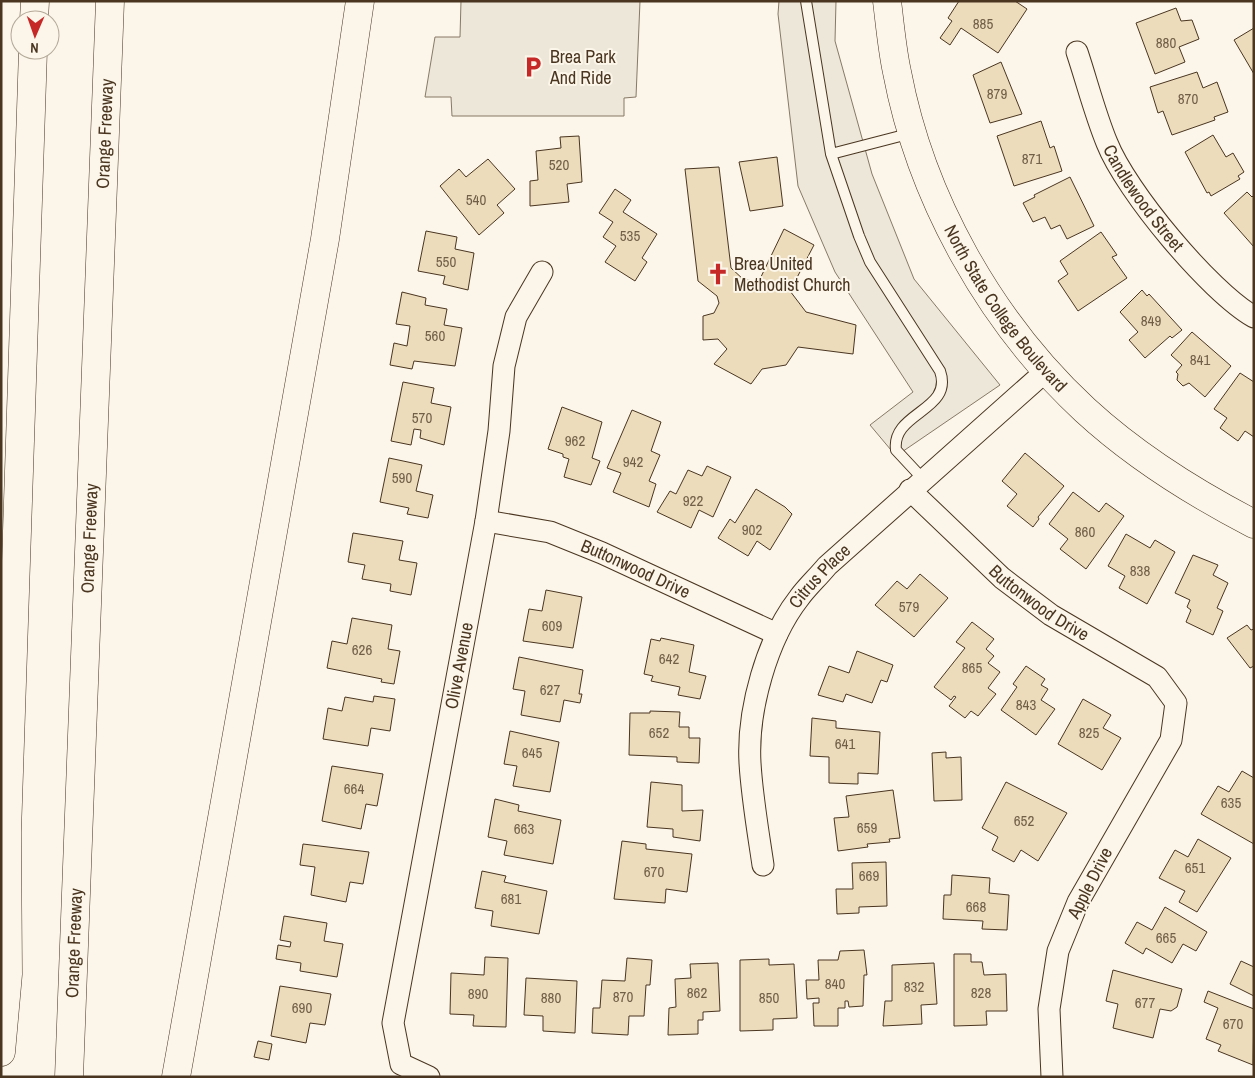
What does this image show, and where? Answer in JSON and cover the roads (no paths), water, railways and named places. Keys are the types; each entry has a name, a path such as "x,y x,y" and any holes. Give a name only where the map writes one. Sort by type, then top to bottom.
{"main road":[{"name":"Orange Freeway","path":"69,1077 110,1"},
{"path":"176,1077 325,239 360,1"},
{"name":"North State College Boulevard","path":"887,1 897,73 918,154 951,230 994,305 1046,371 1086,411 1126,444 1199,495 1254,524"},
{"path":"1,1052 8,974 7,832 33,60"},
{"path":"1,731 7,832"}],"street":[{"name":"Candlewood Street","path":"1077,52 1107,145 1130,183 1157,220 1199,270 1254,317"},
{"name":"Olive Avenue","path":"429,1077 401,1064 394,1023 486,521 499,431 504,366 516,317 542,272"},
{"name":"Citrus Place","path":"763,864 750,761 754,712 764,669 777,634 799,598 827,566 916,484 1046,371"},
{"name":"Buttonwood Drive","path":"916,484 1002,578 1050,615 1157,677 1176,703"},
{"name":"Buttonwood Drive","path":"486,521 550,532 602,553 777,634"},
{"name":"Apple Drive","path":"1052,1077 1049,1009 1058,951 1078,902 1171,740 1176,703"}],"lane":[{"path":"806,1 830,154 859,236 870,262 940,371 944,382 940,395 902,428 897,437 896,450 916,484"},
{"path":"830,154 913,133"}],"place":[{"name":"Brea Park And Ride","path":"533,67"},
{"name":"Brea United Methodist Church","path":"718,274"}]}
